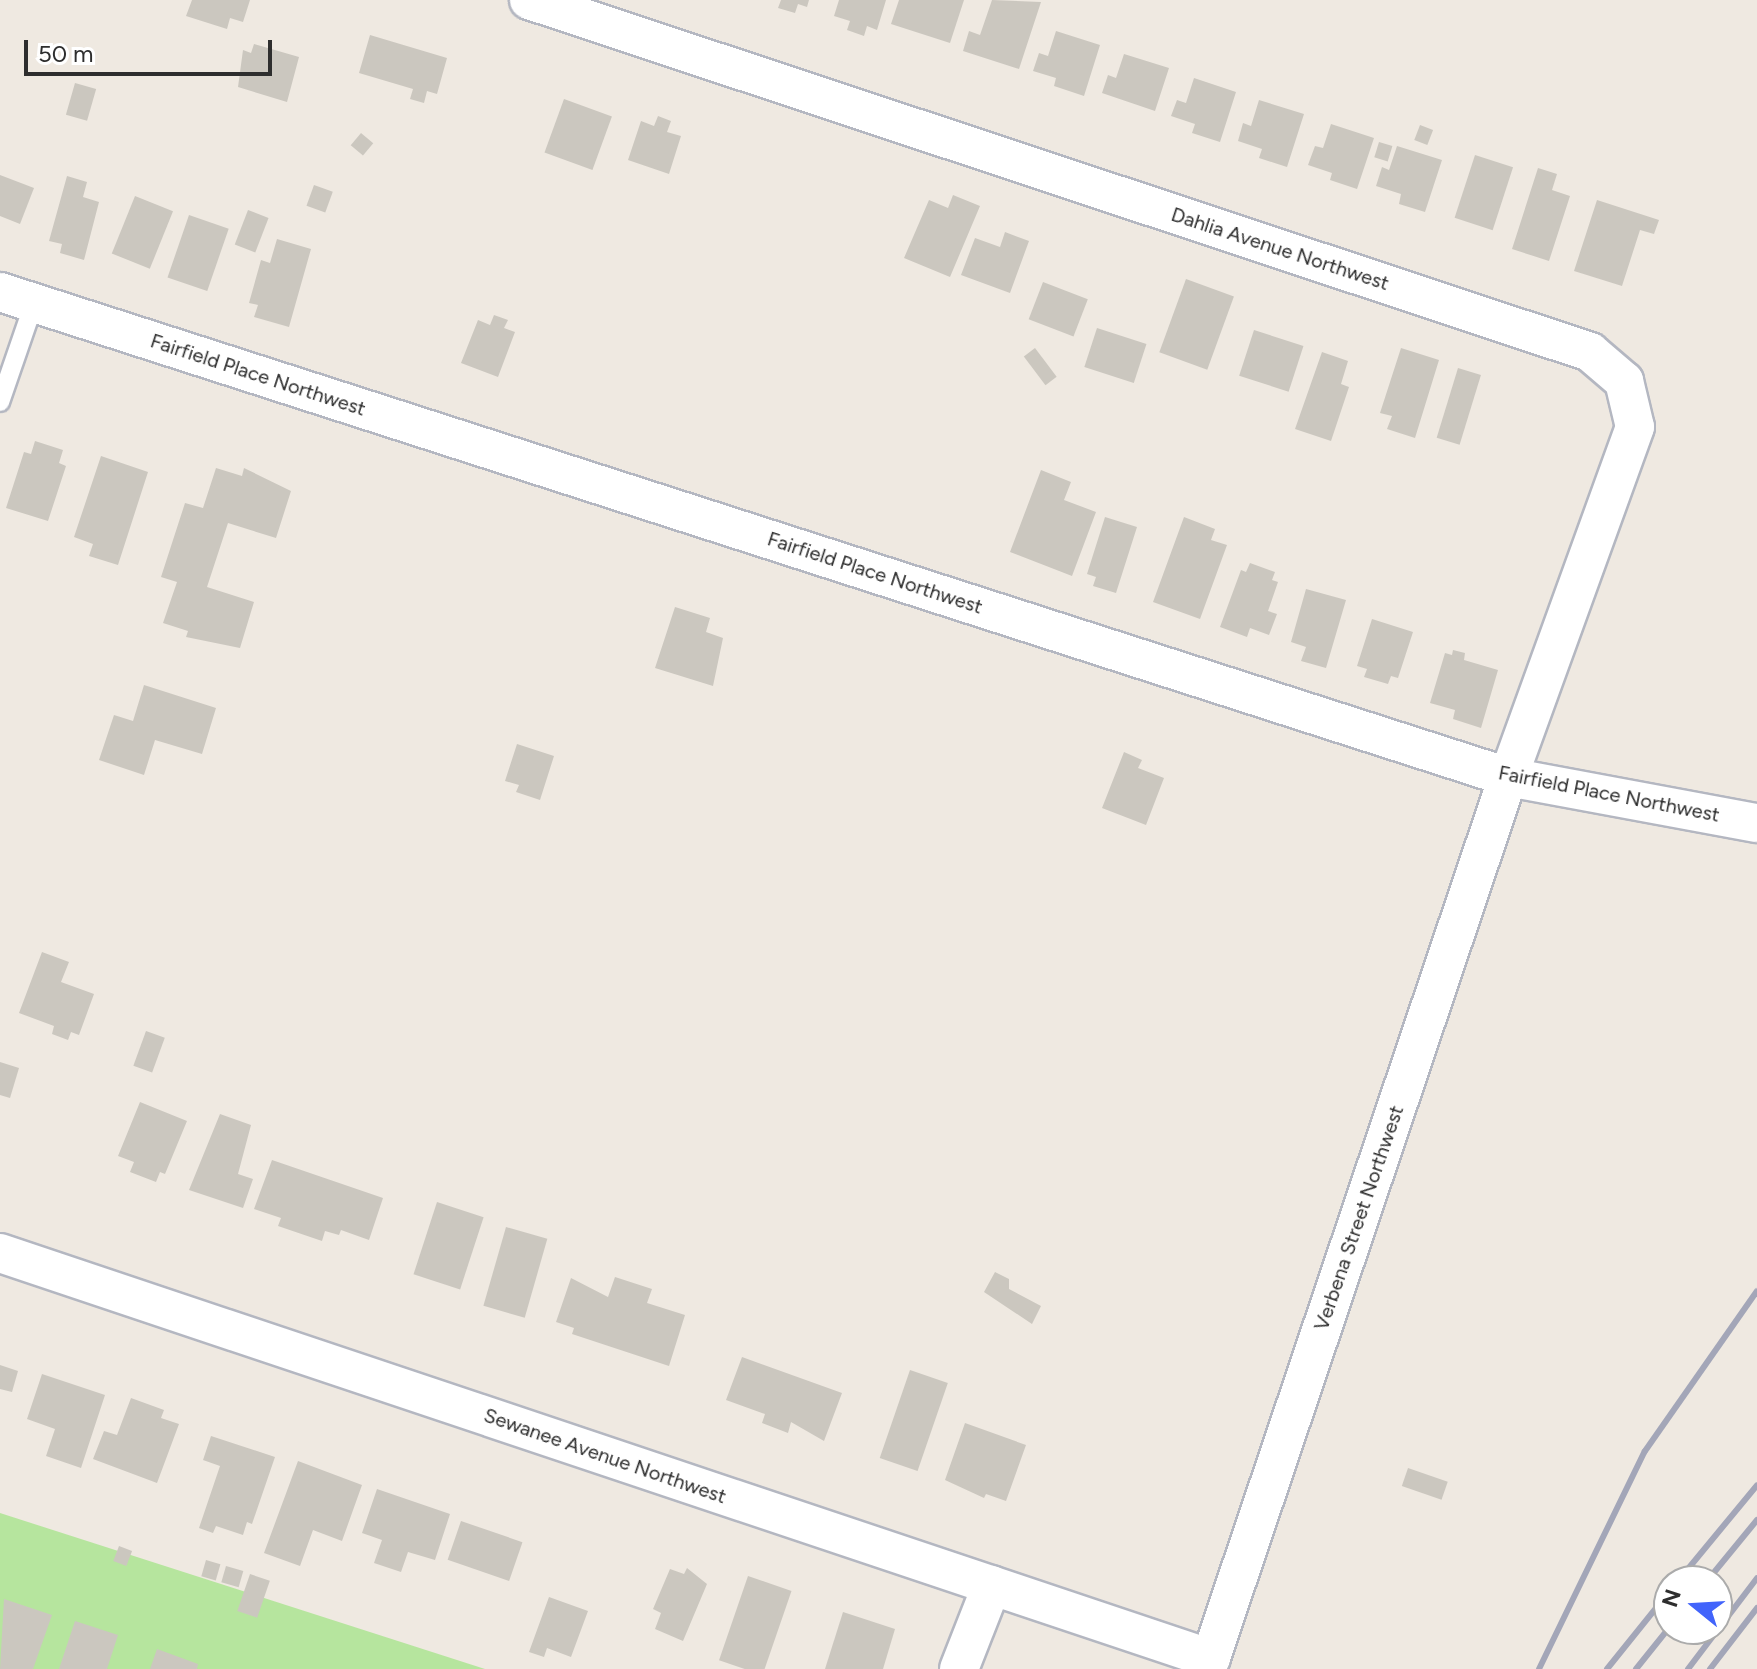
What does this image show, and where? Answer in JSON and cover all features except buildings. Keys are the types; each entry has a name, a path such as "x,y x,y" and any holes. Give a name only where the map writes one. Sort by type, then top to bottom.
{"street":[{"name":"Dahlia Avenue Northwest","path":"529,0 1590,352 1624,381 1635,427 1508,777"},
{"name":"Fairfield Place Northwest","path":"17,298 1508,777 1757,823"},
{"name":"Verbena Street Northwest","path":"1209,1664 1508,777"},
{"name":"Sewanee Avenue Northwest","path":"0,1253 992,1585 1209,1664"},
{"path":"959,1669 992,1585"}],"lane":[{"path":"0,402 17,298"}],"green space":[{"path":"0,1513 485,1669 0,1669"}],"railway":[{"path":"1539,1669 1645,1451 1757,1291"},
{"path":"1691,1565 1757,1485"},
{"path":"1720,1565 1757,1520"},
{"path":"1688,1669 1757,1578"},
{"path":"1710,1669 1757,1608"},
{"path":"1607,1669 1653,1612"},
{"path":"1636,1669 1655,1645"}]}
